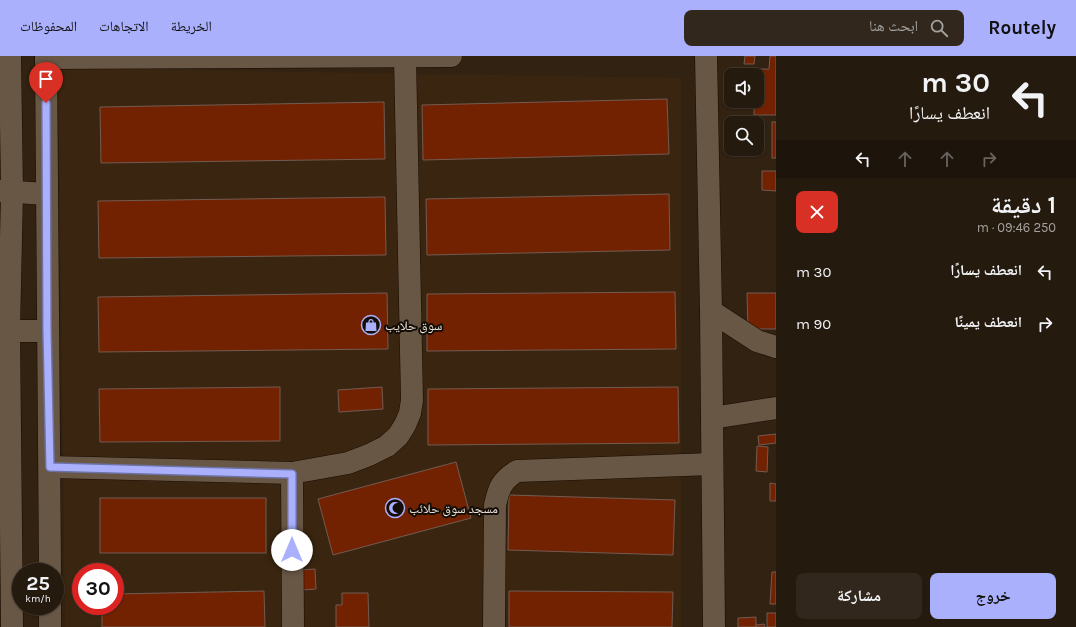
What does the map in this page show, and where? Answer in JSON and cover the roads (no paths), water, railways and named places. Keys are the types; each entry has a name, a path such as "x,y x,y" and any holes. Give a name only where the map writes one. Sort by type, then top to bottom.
{"street":[{"path":"10,56 4,331 12,627"},
{"path":"50,563 46,57 451,56"},
{"path":"706,56 711,311 714,627"},
{"path":"50,467 292,474 348,463 387,446 398,436 410,413 412,400 405,57"},
{"path":"6,191 46,194"},
{"path":"711,311 758,341 776,347"},
{"path":"4,331 47,331"},
{"path":"712,418 776,408"},
{"path":"494,627 495,505 500,486 507,477 516,471 712,464"},
{"path":"292,474 293,627"},
{"path":"50,615 50,627"}],"place":[{"name":"سوق حلايب","path":"371,325"},
{"name":"مسجد سوق حلائب","path":"395,508"}]}
